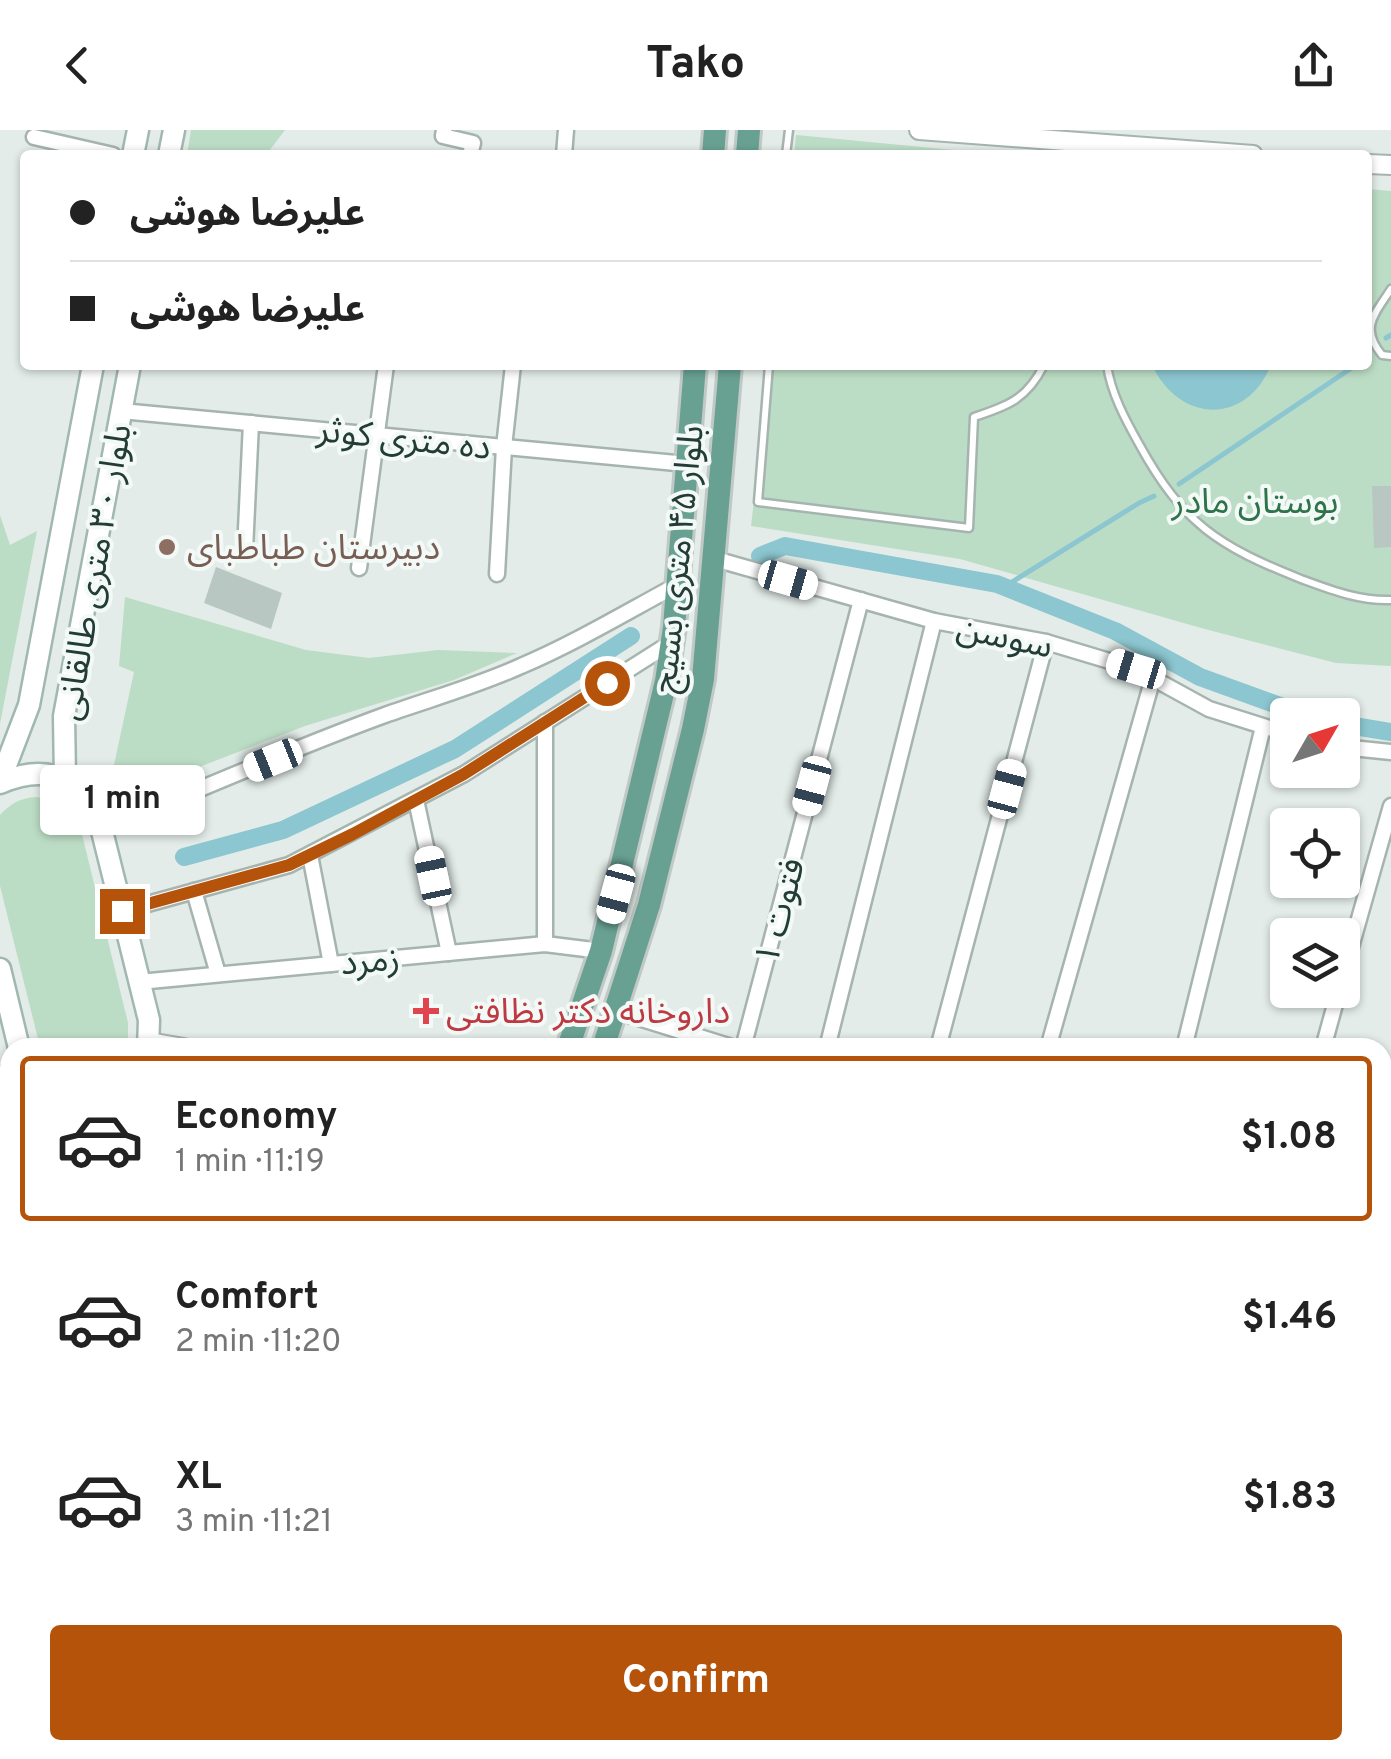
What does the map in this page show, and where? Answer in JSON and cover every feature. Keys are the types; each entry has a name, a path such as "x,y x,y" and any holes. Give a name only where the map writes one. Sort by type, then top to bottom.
{"main road":[{"name":"بلوار ۳۰ متری طالقانی","path":"0,782 28,705 92,370"},
{"name":"بلوار ۳۰ متری طالقانی","path":"65,779 64,716 129,370"},
{"name":"بلوار ۴۵ متری بسیج","path":"572,1038 602,951 666,680 695,370"},
{"name":"بلوار ۴۵ متری بسیج","path":"607,1038 650,905 704,678 730,370"},
{"path":"0,782 43,773 65,779 84,793 97,812 148,1020 148,1038"},
{"path":"616,894 650,905"},
{"path":"0,970 17,1038"}],"street":[{"path":"444,130 443,136 473,143 471,150"},
{"path":"923,130 1187,150"},
{"path":"34,137 91,150"},
{"path":"359,568 385,370"},
{"path":"497,574 504,448 513,370"},
{"name":"ده متری کوثر","path":"121,410 687,464"},
{"path":"245,550 251,423"},
{"name":"سوسن","path":"715,560 934,621 1046,642 1136,669 1209,709 1270,730"},
{"path":"102,830 355,727 524,665 676,584"},
{"name":"فتوت ۱","path":"746,1038 861,600"},
{"path":"830,1038 934,621"},
{"path":"122,911 289,865 310,855 464,774 672,642"},
{"path":"941,1038 1046,642"},
{"path":"1051,1038 1153,678"},
{"path":"545,722 545,944"},
{"path":"1186,1038 1263,728"},
{"path":"1360,749 1391,752"},
{"path":"416,800 449,952"},
{"path":"1359,918 1391,806"},
{"path":"310,855 331,964"},
{"path":"194,891 218,974"},
{"name":"زمرد","path":"139,982 545,944 602,951"},
{"path":"1326,1038 1334,1008"},
{"path":"616,1011 692,1038"}],"lane":[{"path":"1372,319 1391,289"},
{"path":"1372,337 1382,356 1391,356"},
{"path":"769,370 758,502 968,528 974,417 1013,403 1031,388 1041,370"},
{"path":"1108,370 1121,412 1143,452 1170,495 1194,521 1225,544 1288,574 1350,596 1391,600"}],"green space":[{"path":"191,130 285,130 270,150 188,150"},
{"path":"796,135 954,150 794,150"},
{"name":"بوستان مادر","path":"1372,189 1391,191 1391,666 1336,663 960,559 751,526 769,370 1372,370"},
{"path":"0,515 10,545 37,531 0,724"},
{"path":"125,597 306,650 369,658 438,650 517,653 454,680 305,726 176,776 148,800 120,806 112,774 134,672 119,666"},
{"path":"36,797 61,805 79,822 128,1023 128,1038 38,1038 0,886 0,815 25,799"}],"water":[{"path":"1155,370 1268,370 1246,399 1212,410 1178,398"}],"building":[{"path":"1372,486 1391,486 1391,547 1374,548"},
{"path":"216,567 282,593 271,629 204,603"}],"waterway":[{"path":"1386,338 1391,335"},
{"path":"1179,484 1349,370"},
{"path":"1004,587 1154,496"},
{"path":"760,556 785,546 997,584 1115,631 1200,677 1270,702"},
{"path":"184,857 283,830 455,749 631,636"},
{"path":"1360,727 1391,732"}],"place":[{"name":"دبیرستان طباطبای","path":"167,547"},
{"name":"داروخانه دکتر نظافتی","path":"426,1011"}],"route":[{"path":"122,911 289,865 464,774 607,683"}]}
